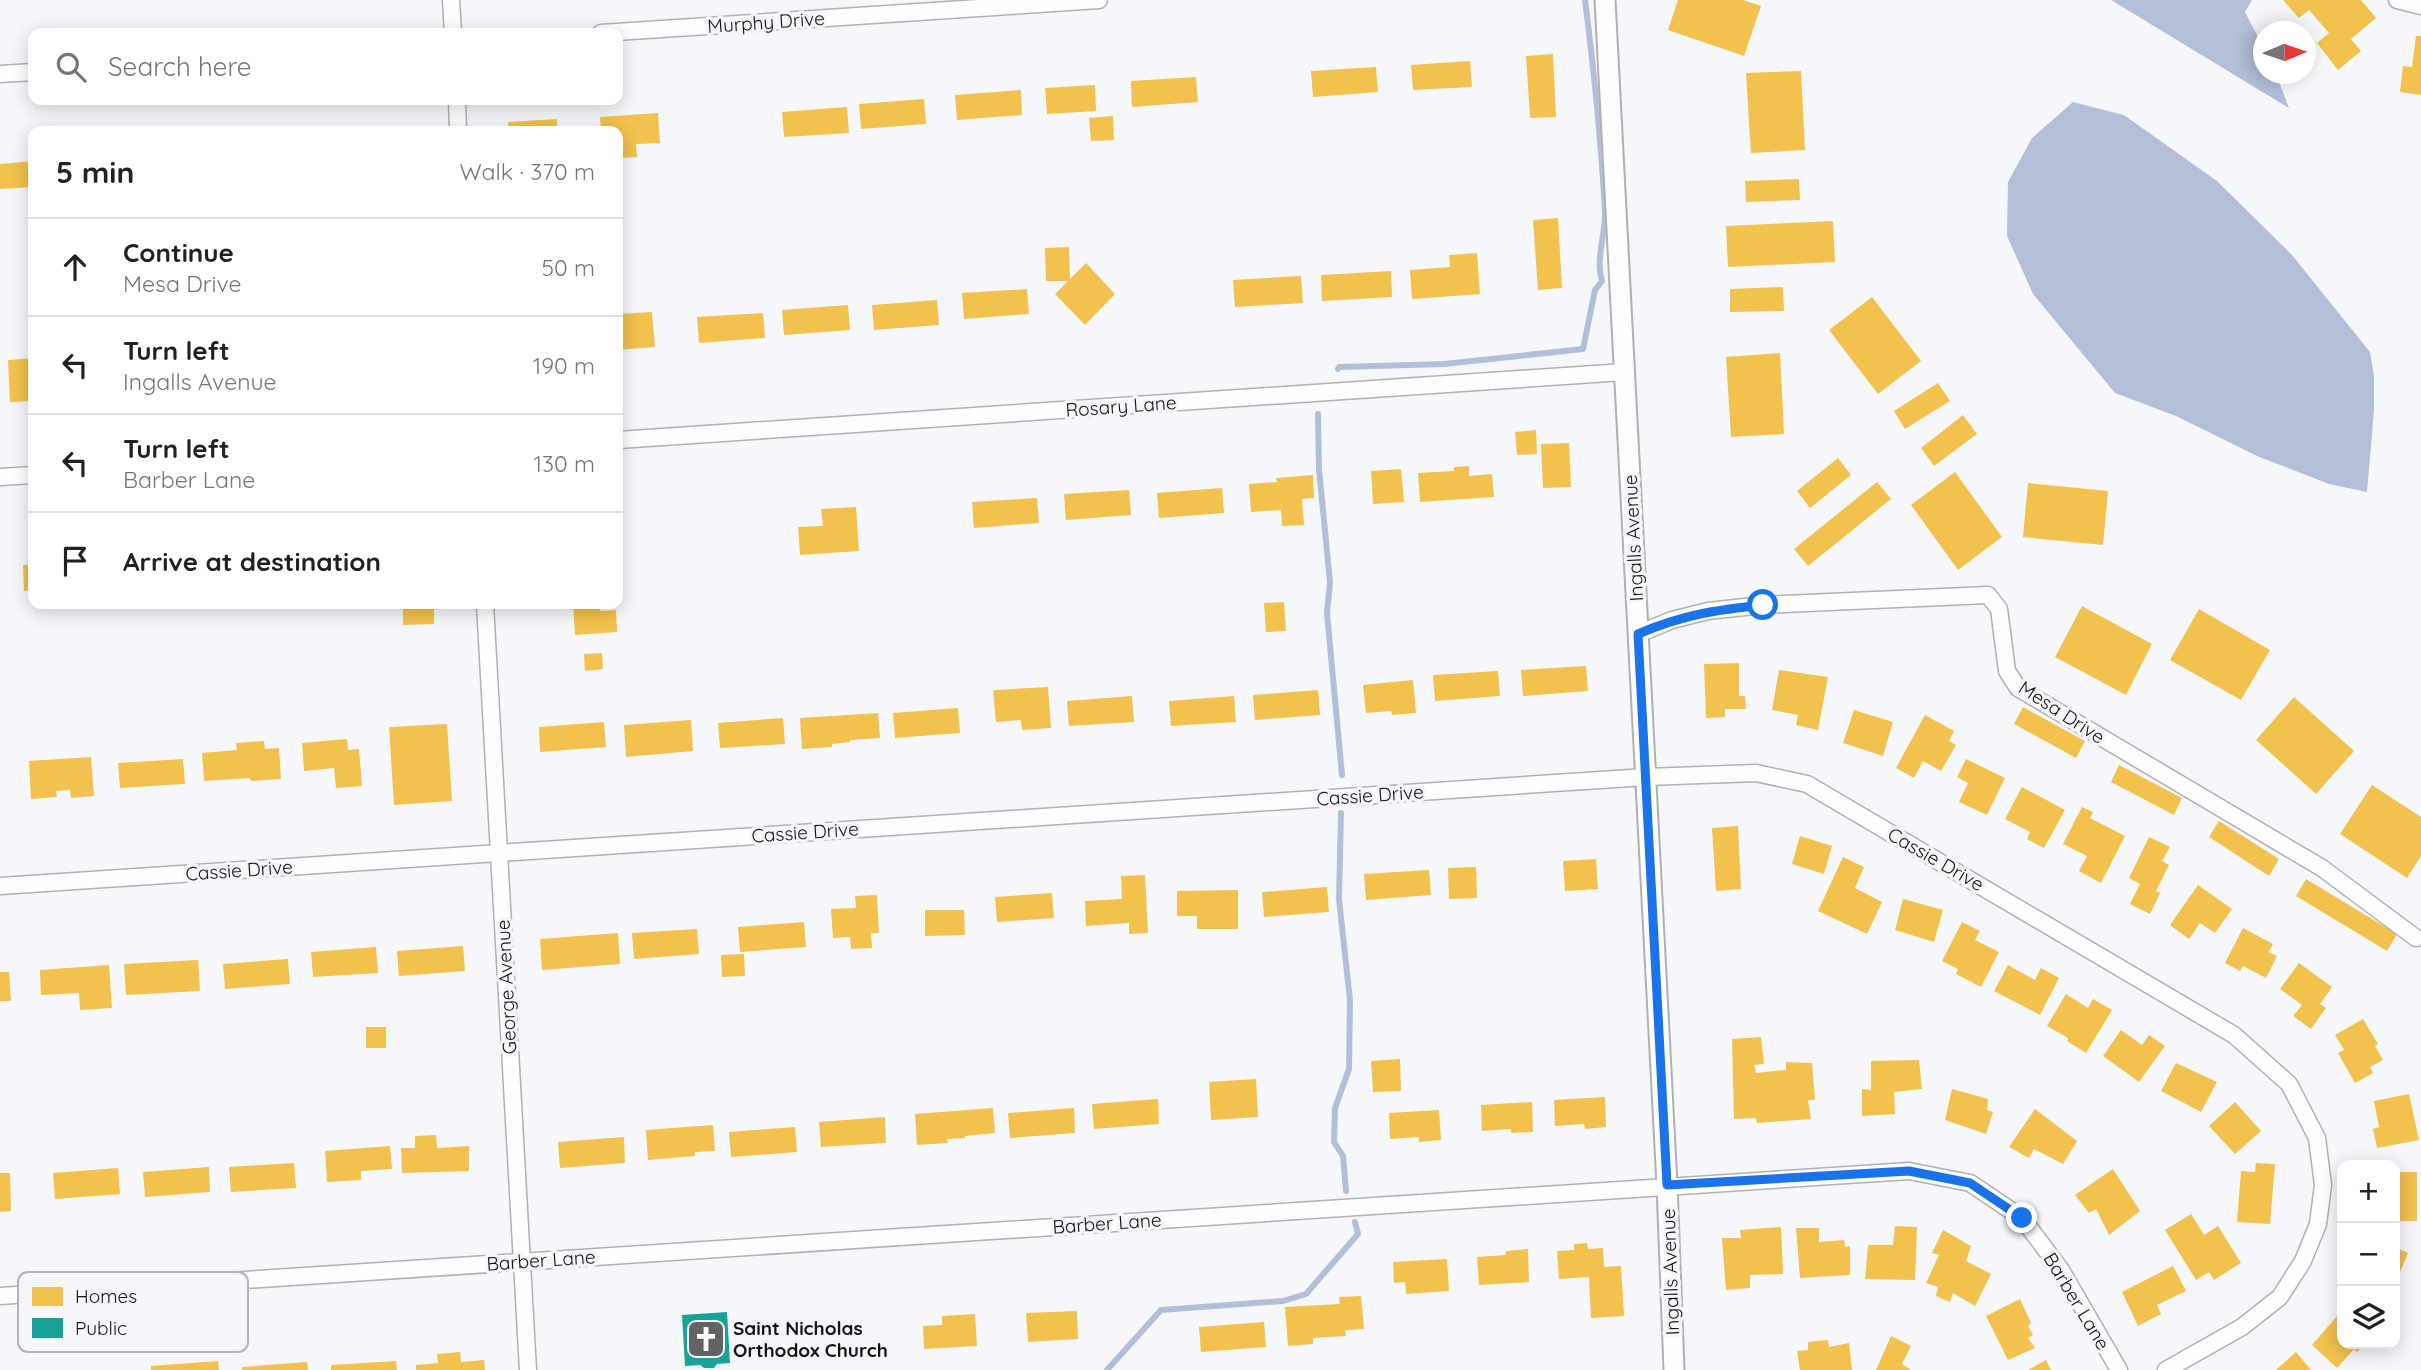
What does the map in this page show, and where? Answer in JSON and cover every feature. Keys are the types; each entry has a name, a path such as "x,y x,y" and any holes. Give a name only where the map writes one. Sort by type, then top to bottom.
{"street":[{"path":"451,0 453,28"},
{"name":"Murphy Drive","path":"623,32 1099,0"},
{"name":"Ingalls Avenue","path":"1605,0 1667,1185 1674,1370"},
{"path":"2397,0 2421,6"},
{"path":"0,74 28,72"},
{"path":"457,105 458,126"},
{"name":"Rosary Lane","path":"623,440 1624,372"},
{"path":"0,477 28,475"},
{"name":"Mesa Drive","path":"1638,634 1672,620 1763,605 1988,595 1999,609 2007,670 2018,688 2322,868 2416,938"},
{"name":"George Avenue","path":"485,609 528,1370"},
{"name":"Cassie Drive","path":"0,886 1646,777 1756,773 1807,784 2234,1035 2288,1084 2317,1138 2323,1185 2318,1224 2303,1261 2280,1297 2242,1327 2166,1370"},
{"name":"Barber Lane","path":"248,1280 1909,1171 1970,1183 2022,1218 2061,1270 2119,1370"},
{"name":"Barber Lane","path":"0,1296 18,1295"}],"water":[{"path":"2111,0 2252,0 2245,12 2253,28 2253,84 2280,84 2289,108"},
{"path":"2073,102 2124,115 2217,181 2292,255 2370,352 2374,376 2374,410 2367,492 2329,484 2257,456 2176,416 2115,393 2033,294 2007,236 2008,182 2032,138"}],"building: Homes":[{"path":"1678,0 1743,0 1761,6 1744,56 1668,30"},
{"path":"2283,0 2361,0 2376,18 2351,39 2361,51 2338,70 2317,43 2329,33 2309,10 2299,18"},
{"path":"2416,36 2421,36 2421,95 2400,92 2403,66 2412,67"},
{"path":"1553,54 1556,117 1530,118 1526,56"},
{"path":"1470,61 1472,87 1413,90 1411,65"},
{"path":"1376,67 1378,92 1313,97 1311,71"},
{"path":"1801,71 1805,150 1751,153 1746,73"},
{"path":"1196,77 1198,102 1132,107 1131,81"},
{"path":"1095,85 1096,111 1047,114 1045,88"},
{"path":"1021,90 1022,115 957,120 955,95"},
{"path":"924,99 926,124 861,129 859,104"},
{"path":"847,107 849,133 784,137 782,112"},
{"path":"658,113 660,143 636,144 637,157 623,158 623,126 601,126 600,117"},
{"path":"1113,116 1114,140 1091,141 1089,118"},
{"path":"557,119 557,126 508,126 508,122"},
{"path":"28,161 28,187 0,189 0,164"},
{"path":"1799,179 1800,200 1746,202 1745,181"},
{"path":"1558,218 1562,288 1538,290 1533,220"},
{"path":"1833,221 1835,262 1728,267 1726,226"},
{"path":"1069,247 1070,279 1086,263 1115,294 1085,325 1055,294 1068,281 1046,281 1045,248"},
{"path":"1477,253 1480,294 1412,299 1410,270 1450,267 1449,255"},
{"path":"1391,271 1392,297 1322,301 1321,275"},
{"path":"1301,276 1303,303 1235,307 1233,280"},
{"path":"1783,287 1784,311 1730,312 1730,289"},
{"path":"1027,289 1029,314 964,319 962,293"},
{"path":"1872,297 1921,361 1878,394 1829,330"},
{"path":"937,300 939,325 874,330 872,305"},
{"path":"848,305 850,330 784,335 782,310"},
{"path":"652,312 655,347 623,350 623,314"},
{"path":"763,313 765,338 699,343 697,317"},
{"path":"1780,353 1784,434 1731,437 1726,357"},
{"path":"28,358 28,401 10,402 8,360"},
{"path":"1938,383 1950,401 1905,429 1894,411"},
{"path":"1963,415 1977,434 1934,466 1921,448"},
{"path":"1536,430 1537,454 1517,455 1515,432"},
{"path":"1569,443 1571,487 1543,488 1541,444"},
{"path":"1838,458 1851,475 1810,508 1797,491"},
{"path":"1469,466 1469,476 1492,474 1494,497 1420,502 1418,473 1454,471 1454,467"},
{"path":"1401,469 1404,502 1373,504 1371,471"},
{"path":"1955,472 2002,537 1958,570 1911,505"},
{"path":"1313,475 1314,498 1302,499 1304,525 1282,526 1281,510 1251,512 1249,484 1277,482 1276,478"},
{"path":"1877,482 1891,499 1808,566 1794,549"},
{"path":"2028,483 2108,491 2103,545 2023,537"},
{"path":"1222,488 1224,513 1159,518 1157,493"},
{"path":"1129,490 1131,515 1066,520 1064,494"},
{"path":"1037,498 1039,523 974,528 972,502"},
{"path":"856,507 859,551 800,555 798,527 823,526 821,509"},
{"path":"23,565 28,565 28,591 24,591"},
{"path":"1284,602 1286,631 1266,632 1264,603"},
{"path":"2082,606 2152,644 2126,695 2055,657"},
{"path":"403,609 434,609 434,624 403,625"},
{"path":"573,609 616,610 617,632 575,635"},
{"path":"2199,609 2270,650 2241,700 2170,660"},
{"path":"602,653 603,669 585,671 584,654"},
{"path":"1739,663 1739,696 1745,696 1746,709 1725,709 1725,717 1706,718 1704,664"},
{"path":"1586,666 1588,691 1523,696 1521,670"},
{"path":"1779,670 1828,677 1818,730 1796,725 1798,715 1772,710"},
{"path":"1498,671 1500,696 1435,701 1433,675"},
{"path":"1413,680 1416,713 1366,713 1363,685"},
{"path":"1048,687 1051,728 1022,730 1021,720 996,722 993,690"},
{"path":"1318,690 1320,715 1255,720 1253,695"},
{"path":"1132,696 1134,722 1069,726 1067,701"},
{"path":"1234,696 1236,722 1171,726 1169,701"},
{"path":"2294,697 2354,751 2316,794 2256,740"},
{"path":"2023,707 2085,741 2076,758 2014,724"},
{"path":"958,708 960,733 895,738 893,713"},
{"path":"1854,710 1893,722 1883,756 1843,743"},
{"path":"878,713 880,738 850,740 832,744 832,747 802,749 800,718"},
{"path":"1925,715 1954,731 1949,741 1956,745 1941,771 1923,761 1914,778 1896,768"},
{"path":"783,718 785,744 720,748 718,723"},
{"path":"691,720 693,751 626,757 624,725"},
{"path":"604,722 606,747 540,752 539,727"},
{"path":"447,724 452,801 394,805 389,727"},
{"path":"347,739 348,750 359,749 362,786 336,788 334,768 304,771 302,743"},
{"path":"264,741 265,749 279,748 281,779 204,781 202,753 237,750 236,743"},
{"path":"91,757 94,796 71,798 70,790 56,791 57,797 31,799 29,761"},
{"path":"183,759 185,784 120,788 118,763"},
{"path":"1966,759 2005,778 1987,815 1959,802 1968,783 1957,777"},
{"path":"2119,765 2182,798 2174,815 2111,782"},
{"path":"2372,785 2421,817 2421,856 2407,878 2340,834"},
{"path":"2022,787 2065,810 2044,848 2027,839 2030,832 2005,819"},
{"path":"2082,807 2093,812 2090,818 2125,836 2101,883 2079,871 2087,856 2063,844"},
{"path":"2219,821 2279,859 2269,876 2209,837"},
{"path":"1738,826 1741,889 1716,891 1712,828"},
{"path":"1800,836 1832,846 1824,874 1792,864"},
{"path":"2149,837 2170,847 2162,861 2169,865 2156,891 2160,893 2150,914 2130,904 2140,884 2129,878"},
{"path":"1843,857 1864,867 1855,888 1882,902 1867,934 1818,911"},
{"path":"1596,859 1598,889 1565,891 1563,861"},
{"path":"1476,867 1477,898 1449,899 1448,868"},
{"path":"1429,870 1431,895 1366,900 1364,874"},
{"path":"1145,875 1148,933 1129,934 1129,923 1086,926 1085,901 1122,899 1121,876"},
{"path":"2306,879 2397,934 2387,951 2296,896"},
{"path":"2198,885 2232,909 2215,933 2200,923 2189,939 2170,925"},
{"path":"1327,887 1329,912 1264,917 1262,892"},
{"path":"1238,890 1238,929 1197,929 1197,916 1177,916 1177,891"},
{"path":"1052,893 1054,918 997,922 995,897"},
{"path":"877,895 879,933 871,933 872,948 851,949 850,937 833,938 831,909 856,908 855,896"},
{"path":"1903,899 1943,910 1934,942 1895,930"},
{"path":"925,910 964,910 965,935 925,936"},
{"path":"804,922 806,947 740,952 738,927"},
{"path":"1962,922 1980,931 1975,940 1999,952 1981,987 1956,974 1958,969 1942,961"},
{"path":"2243,928 2273,944 2269,952 2277,956 2266,978 2243,966 2240,971 2225,963"},
{"path":"697,929 699,954 634,959 632,933"},
{"path":"618,933 620,964 542,970 540,939"},
{"path":"463,946 465,971 399,976 397,951"},
{"path":"376,947 378,973 313,977 311,952"},
{"path":"744,954 745,976 722,977 721,955"},
{"path":"288,959 290,984 225,989 223,964"},
{"path":"198,960 200,991 126,995 124,964"},
{"path":"2299,963 2332,987 2320,1004 2326,1008 2311,1029 2293,1016 2302,1005 2280,989"},
{"path":"109,965 112,1008 80,1010 79,993 41,995 40,970"},
{"path":"2008,965 2035,980 2041,968 2059,978 2040,1015 1994,991"},
{"path":"0,972 9,972 11,1001 0,1001"},
{"path":"2066,994 2088,1008 2093,999 2112,1010 2086,1053 2047,1026"},
{"path":"2363,1019 2378,1044 2375,1046 2383,1060 2370,1067 2373,1073 2355,1083 2338,1053 2344,1050 2335,1035"},
{"path":"366,1027 386,1027 386,1048 366,1048"},
{"path":"2121,1030 2142,1045 2149,1035 2165,1046 2139,1082 2103,1056"},
{"path":"1761,1037 1764,1064 1754,1065 1756,1073 1786,1070 1786,1062 1812,1063 1815,1100 1808,1100 1811,1119 1757,1123 1756,1118 1734,1119 1732,1039"},
{"path":"1400,1059 1401,1091 1373,1092 1371,1061"},
{"path":"1919,1060 1922,1089 1894,1092 1895,1114 1862,1116 1862,1089 1871,1090 1871,1061"},
{"path":"2176,1063 2217,1082 2201,1112 2161,1091"},
{"path":"1256,1079 1258,1117 1211,1120 1209,1082"},
{"path":"1952,1089 1988,1099 1987,1110 1993,1112 1986,1134 1945,1120"},
{"path":"2409,1094 2419,1140 2377,1148 2373,1129 2379,1127 2374,1101"},
{"path":"1605,1097 1606,1127 1585,1129 1584,1124 1555,1126 1554,1100"},
{"path":"1158,1099 1159,1124 1094,1129 1092,1104"},
{"path":"1532,1102 1533,1132 1511,1133 1511,1129 1482,1131 1481,1105"},
{"path":"2235,1102 2261,1131 2235,1154 2209,1126"},
{"path":"993,1108 995,1133 947,1139 948,1143 917,1145 915,1114"},
{"path":"1074,1108 1075,1133 1010,1138 1008,1113"},
{"path":"2035,1109 2077,1141 2063,1164 2034,1149 2029,1158 2009,1147"},
{"path":"1439,1110 1441,1140 1419,1142 1419,1137 1390,1139 1389,1113"},
{"path":"885,1117 886,1143 821,1147 819,1122"},
{"path":"713,1125 715,1151 695,1152 695,1156 648,1160 646,1130"},
{"path":"795,1127 797,1152 731,1157 729,1132"},
{"path":"436,1135 437,1148 469,1146 469,1171 402,1173 401,1148 415,1148 415,1136"},
{"path":"624,1137 625,1163 560,1168 558,1142"},
{"path":"390,1146 392,1169 361,1171 361,1180 327,1182 325,1151"},
{"path":"294,1163 296,1188 231,1192 229,1167"},
{"path":"2256,1163 2275,1164 2270,1224 2237,1222 2241,1171 2255,1172"},
{"path":"209,1167 210,1192 145,1197 143,1172"},
{"path":"118,1168 120,1194 55,1199 53,1173"},
{"path":"2113,1169 2140,1211 2109,1235 2096,1209 2089,1213 2075,1195"},
{"path":"2400,1172 2417,1172 2417,1221 2400,1221"},
{"path":"0,1173 10,1173 11,1211 0,1212"},
{"path":"2191,1214 2204,1235 2218,1226 2241,1263 2214,1280 2209,1272 2196,1280 2165,1230"},
{"path":"1895,1226 1917,1227 1915,1280 1865,1279 1868,1245 1893,1245"},
{"path":"1781,1227 1783,1274 1750,1275 1750,1288 1726,1290 1722,1238 1741,1238 1740,1230"},
{"path":"1796,1228 1819,1228 1819,1242 1844,1240 1845,1247 1850,1246 1850,1275 1800,1278"},
{"path":"1943,1230 1971,1246 1966,1261 1991,1274 1975,1306 1953,1293 1950,1302 1936,1296 1938,1287 1926,1283 1939,1255 1932,1253"},
{"path":"1587,1243 1588,1249 1603,1248 1604,1267 1621,1266 1624,1316 1591,1318 1589,1277 1559,1279 1557,1251 1574,1250 1574,1244"},
{"path":"1528,1249 1529,1282 1479,1285 1477,1257 1506,1255 1506,1251"},
{"path":"2400,1249 2408,1253 2400,1272"},
{"path":"1447,1259 1449,1291 1406,1294 1405,1282 1394,1283 1393,1262"},
{"path":"2173,1266 2186,1291 2157,1305 2161,1314 2138,1326 2122,1292"},
{"path":"1361,1296 1364,1329 1345,1330 1346,1336 1313,1338 1313,1344 1288,1346 1285,1307 1340,1304 1339,1297"},
{"path":"2020,1299 2031,1323 2028,1326 2033,1335 2028,1338 2035,1348 2008,1360 1986,1316"},
{"path":"1077,1311 1078,1339 1028,1342 1026,1313"},
{"path":"975,1314 977,1346 924,1349 923,1326 942,1325 942,1316"},
{"path":"2337,1316 2337,1349 2354,1349 2337,1368 2312,1345"},
{"path":"1264,1322 1266,1347 1201,1352 1199,1327"},
{"path":"1891,1336 1911,1346 1902,1364 1911,1370 1876,1370"},
{"path":"1828,1340 1829,1347 1849,1343 1852,1370 1800,1370 1797,1351 1808,1350 1808,1342"},
{"path":"460,1352 461,1362 484,1360 485,1370 416,1370 416,1365 438,1363 437,1354"},
{"path":"2296,1352 2311,1370 2276,1370"},
{"path":"2046,1360 2051,1370 2028,1370"},
{"path":"218,1361 219,1370 151,1370 151,1366"},
{"path":"396,1361 397,1370 331,1370 331,1365"},
{"path":"307,1362 308,1370 242,1370 242,1367"}],"building: Public":[{"name":"Saint Nicholas Orthodox Church","path":"727,1312 730,1363 717,1364 714,1368 685,1366 682,1315"}],"waterway":[{"path":"1338,369 1444,364 1583,349 1595,290 1602,281 1600,255 1605,220 1597,105 1585,0"},
{"path":"1318,414 1319,469 1330,582 1327,613 1342,775"},
{"path":"1341,813 1339,899 1350,1000 1349,1069 1335,1108 1334,1142 1343,1156 1346,1191"},
{"path":"1107,1370 1161,1310 1283,1301 1306,1294 1358,1234 1355,1222"}],"place":[{"name":"Saint Nicholas Orthodox Church","path":"706,1339"}],"route":[{"path":"1763,605 1708,611 1672,620 1638,634 1667,1185 1909,1171 1970,1183 2022,1218"}]}
